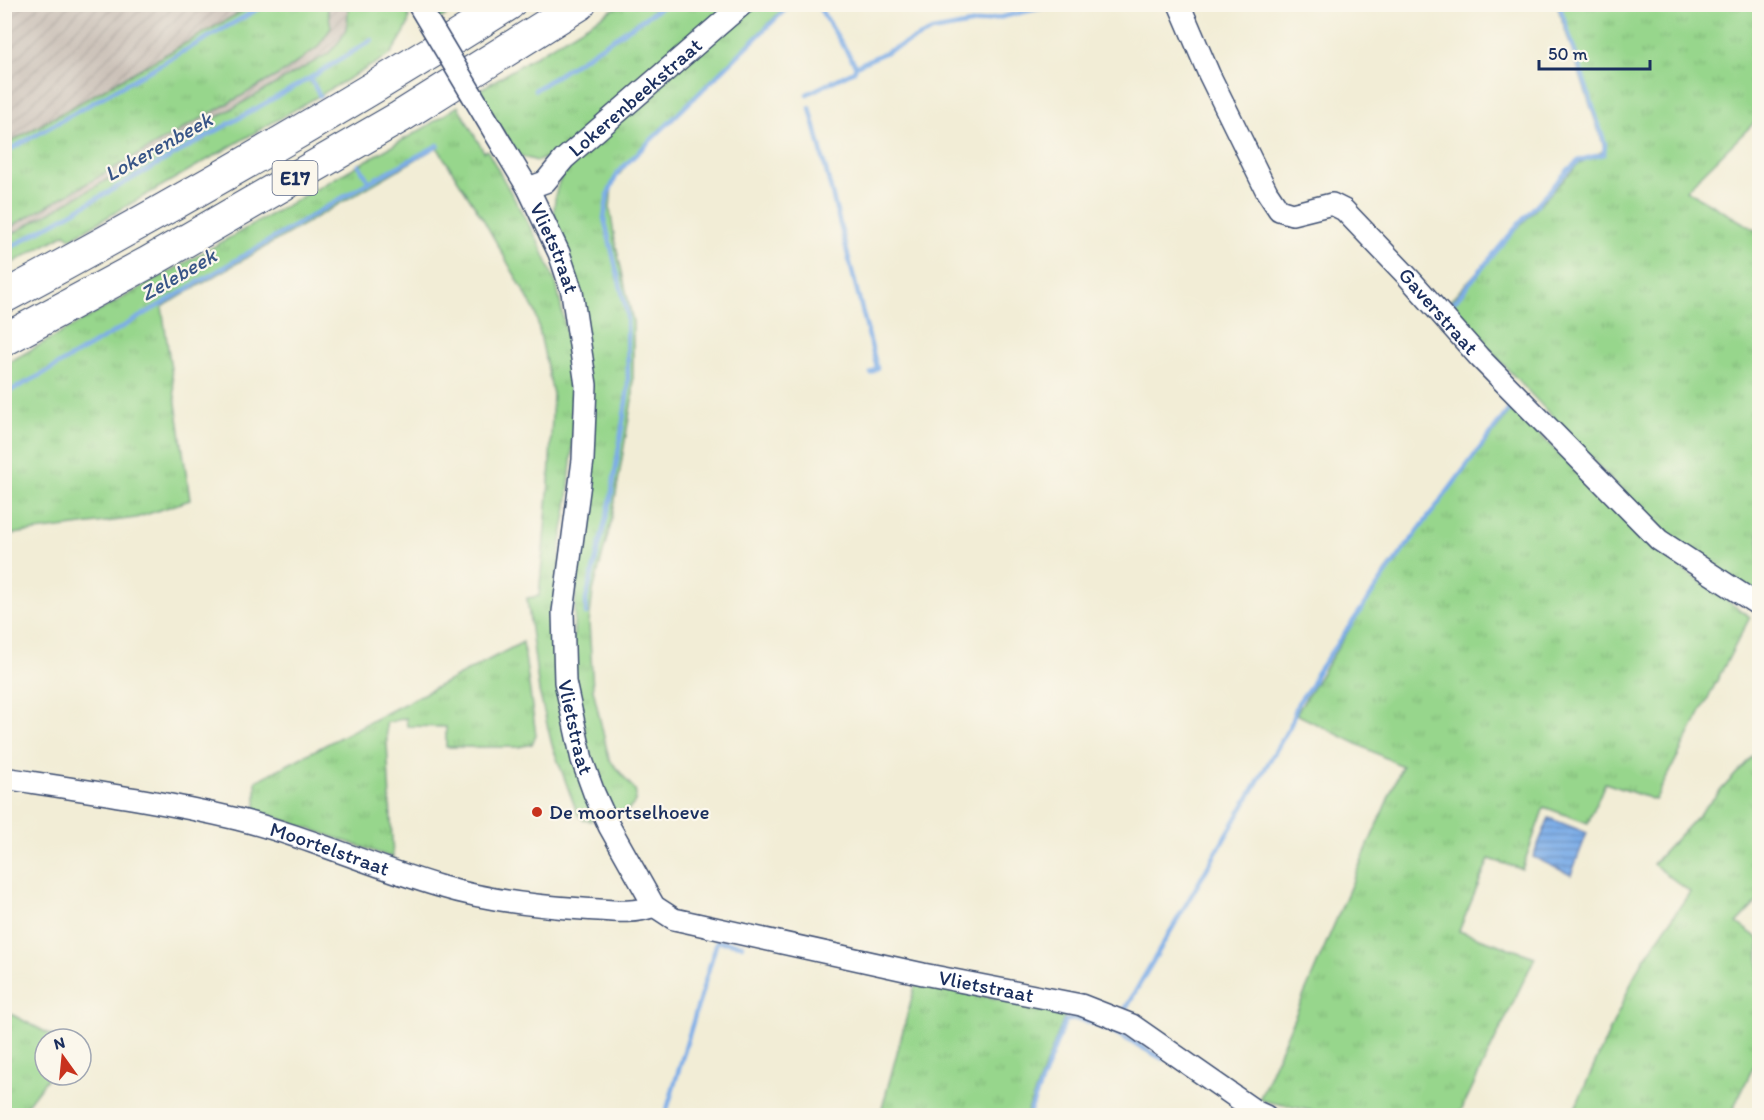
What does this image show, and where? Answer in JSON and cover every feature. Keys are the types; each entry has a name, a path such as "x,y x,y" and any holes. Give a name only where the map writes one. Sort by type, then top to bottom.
{"highway":[{"name":"E17","path":"4,297 130,230 379,86 509,4"},
{"name":"E17","path":"4,340 149,262 400,117 580,4"}],"street":[{"name":"Vlietstraat","path":"417,4 528,188 559,253 572,291 586,385 583,460 563,612 565,682 582,760 594,793 609,826 654,906 675,919 923,974 1081,1005 1132,1025 1266,1116"},
{"name":"Lokerenbeekstraat","path":"528,188 545,182 564,159 743,4"},
{"name":"Gaverstraat","path":"1179,4 1230,117 1267,192 1279,210 1292,214 1332,204 1344,210 1409,278 1479,357 1659,540 1760,606"},
{"name":"Moortelstraat","path":"4,778 127,797 236,819 286,832 441,887 494,899 569,908 639,912 654,906"}],"shaded area":[{"path":"5,5 348,5 348,26 341,40 328,54 5,238"}],"green space":[{"path":"327,4 331,28 318,47 285,71 5,230 5,145 253,5"},
{"path":"348,5 406,5 409,11 408,24 390,55 71,238 65,234 5,267 5,238 328,54 345,32"},
{"path":"427,5 464,5 436,21"},
{"path":"620,5 736,5 561,154 537,161 520,156 476,92"},
{"path":"750,5 787,5 628,163 612,184 610,209 633,322 633,394 611,523 593,591 589,623 593,689 609,759 635,790 636,795 634,804 628,810 613,812 587,744 575,677 573,645 576,590 590,455 554,212 555,197 560,180 570,161"},
{"path":"1557,5 1759,5 1759,118 1686,190 1759,232 1759,599 1666,535 1617,486 1447,304 1578,164 1605,150"},
{"path":"458,106 484,152 487,150 539,243 557,286 567,337 575,389 574,427 554,624 595,814 591,821 584,820 578,815 552,745 539,691 527,598 539,596 549,483 553,394 535,311 483,219 437,147 162,307 190,500 136,518 5,535 4,365 424,128"},
{"path":"1513,408 1652,547 1750,617 1655,800 1605,783 1588,823 1544,807 1522,869 1489,859 1459,931 1535,957 1459,1115 1333,1115 1259,1100 1402,766 1296,714 1386,571"},
{"path":"523,642 536,735 532,744 518,747 446,747 446,727 407,726 406,718 386,723 393,858 256,810 256,781"},
{"path":"1759,749 1759,900 1737,923 1759,939 1759,1055 1730,1115 1572,1115 1638,968 1690,892 1653,864"},
{"path":"916,982 1066,1013 1026,1115 880,1116"},
{"path":"5,1011 36,1027 33,1027 33,1087 41,1087 19,1115 5,1115"}],"water":[{"path":"1549,818 1587,833 1571,875 1533,857"}],"waterway":[{"path":"4,153 267,4"},
{"name":"Lokerenbeek","path":"535,90 666,4"},
{"path":"586,614 586,599 611,498 628,389 627,313 604,218 608,194 618,172 791,4"},
{"name":"Lokerenbeek","path":"817,4 856,66 932,31 1058,4"},
{"path":"1450,311 1448,309 1519,224 1569,169 1580,160 1604,154 1605,144 1559,4"},
{"path":"310,78 372,40"},
{"path":"807,94 854,71 856,66"},
{"name":"Lokerenbeek","path":"4,251 310,78 320,96"},
{"path":"810,108 877,368 871,373"},
{"name":"Zelebeek","path":"4,394 39,376 369,182 438,145"},
{"name":"Lokerenbeek","path":"359,165 369,182"},
{"path":"1124,1011 1290,726 1298,703 1312,684 1316,674 1388,571 1510,408 1512,403 1510,401"},
{"path":"665,1116 717,941 742,945"},
{"path":"1028,1116 1065,1021 1083,1020 1114,1032 1117,1027"},
{"path":"1114,1032 1163,1059"}],"place":[{"name":"De moortselhoeve","path":"537,812"}]}
